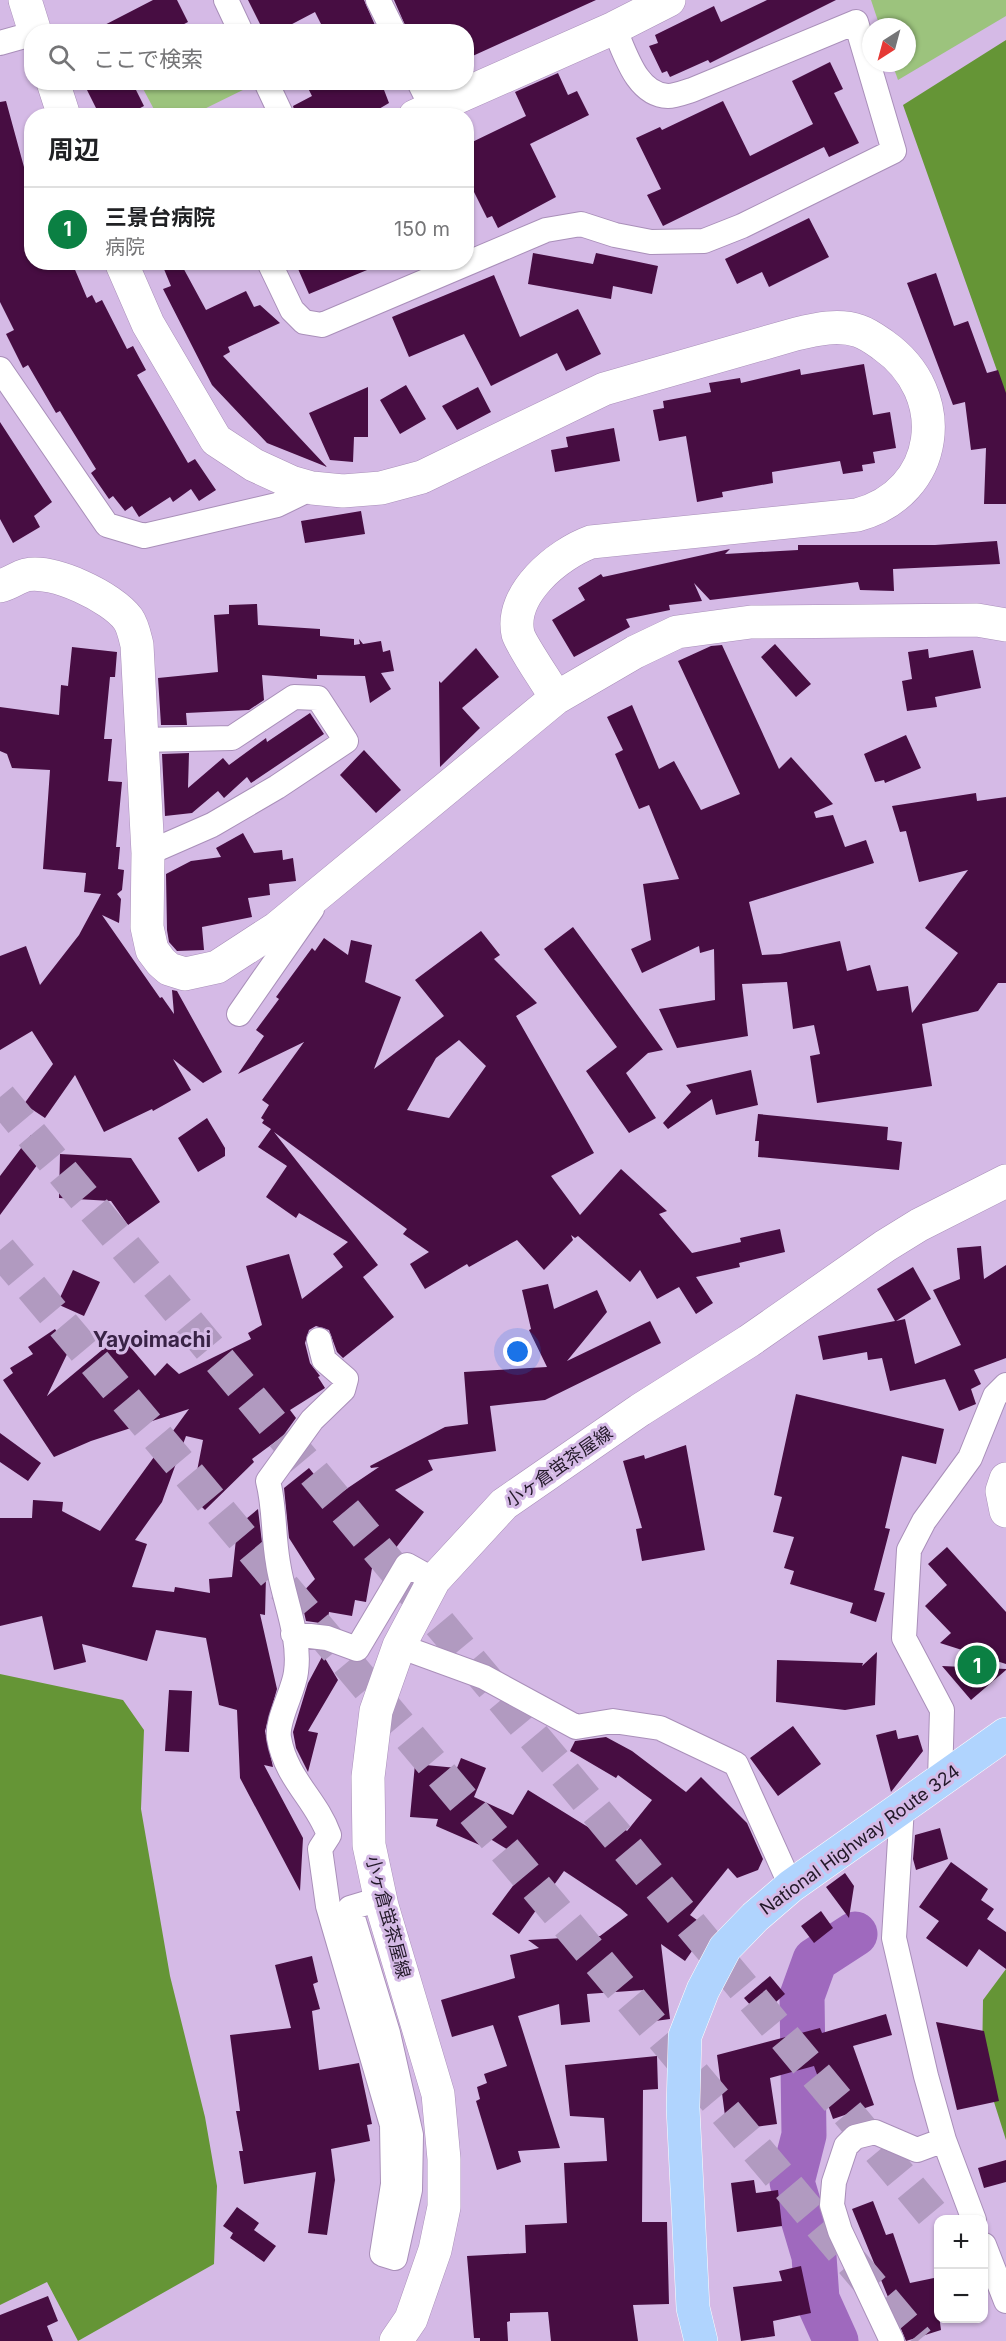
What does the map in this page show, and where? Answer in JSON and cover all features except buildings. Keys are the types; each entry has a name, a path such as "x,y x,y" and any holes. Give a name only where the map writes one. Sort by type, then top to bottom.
{"highway":[{"name":"National Highway Route 324","path":"701,2341 693,2308 683,2108 685,2036 703,1990 725,1948 755,1917 791,1886 1006,1734"}],"street":[{"path":"25,0 32,24"},
{"path":"226,0 237,24"},
{"path":"378,0 390,24"},
{"path":"474,82 614,28 669,0"},
{"path":"474,261 546,230 581,224 615,235 651,242 704,241 742,226 894,151 856,22 692,90 667,96 648,88 636,76 614,28"},
{"path":"0,43 24,36"},
{"path":"55,90 61,108"},
{"path":"270,90 278,108"},
{"path":"422,102 453,90"},
{"path":"124,270 148,324 216,440 265,471 312,488 343,491 381,488 423,477 604,389 796,334 828,327 859,331 895,353 919,383 930,425 920,463 896,493 870,511 856,515 591,542 571,549 543,574 521,600 518,633 556,698"},
{"path":"273,270 292,310 304,322 322,326 453,270"},
{"path":"0,369 107,525 144,536 278,505 312,488"},
{"path":"4,577 26,575 59,579 95,592 117,606 130,621 137,645 148,853 147,927 152,950 161,962 177,973 200,973 217,967 277,928 556,698 635,652 677,632 751,622 977,620 1006,625"},
{"path":"142,740 232,738 294,698 318,698 346,741 212,825 148,853"},
{"path":"239,1014 323,892"},
{"name":"小ヶ倉蛍茶屋線","path":"396,2341 411,2319 435,2250 444,2207 444,2159 438,2094 380,1899 369,1845 368,1777 376,1711 399,1646 434,1580 504,1504 919,1225 1006,1181"},
{"path":"319,1340 324,1360 346,1380 343,1390 312,1420 268,1481 274,1507 278,1562 293,1634 296,1671 278,1734 283,1759 297,1785 323,1820 329,1835 320,1849 328,1906 368,2034 392,2125 393,2184 382,2254 395,2258 410,2190 411,2135 388,2033 350,1908 380,1899"},
{"path":"940,1780 942,1710 904,1638 909,1550 924,1521 970,1458 995,1396 1006,1385"},
{"path":"1006,1479 1002,1491 1006,1511"},
{"path":"293,1634 327,1638 357,1649 408,1564 434,1580"},
{"path":"399,1646 484,1677 576,1726 613,1721 660,1728 736,1764 791,1886"},
{"path":"902,1807 894,1938 926,2076 944,2140 972,2215"},
{"path":"892,2341 840,2231 832,2205 840,2160 846,2145 855,2137 875,2132 917,2150 944,2140"},
{"path":"988,2255 1006,2301"}],"green space":[{"path":"871,0 1006,0 1006,16 916,69 916,18 877,18"},
{"path":"1006,40 1006,396 903,105"},
{"path":"895,72 912,72 898,80"},
{"path":"144,90 243,90 206,108 153,108"},
{"path":"0,1674 123,1700 144,1730 141,1809 170,1976 205,2117 217,2186 214,2264 78,2341 47,2282 0,2305"},
{"path":"1006,1969 1006,2140 982,2064 983,2000"}],"waterway":[{"path":"836,2341 817,2299 814,2256 792,2182 804,2135 802,1996 815,1960 855,1934"}],"tunnel":[{"path":"0,1097 934,2216"},
{"path":"0,1250 918,2341"}],"place":[{"name":"三景台病院","path":"977,1665"}],"district":[{"name":"Yayoimachi","path":"152,1340"}]}
